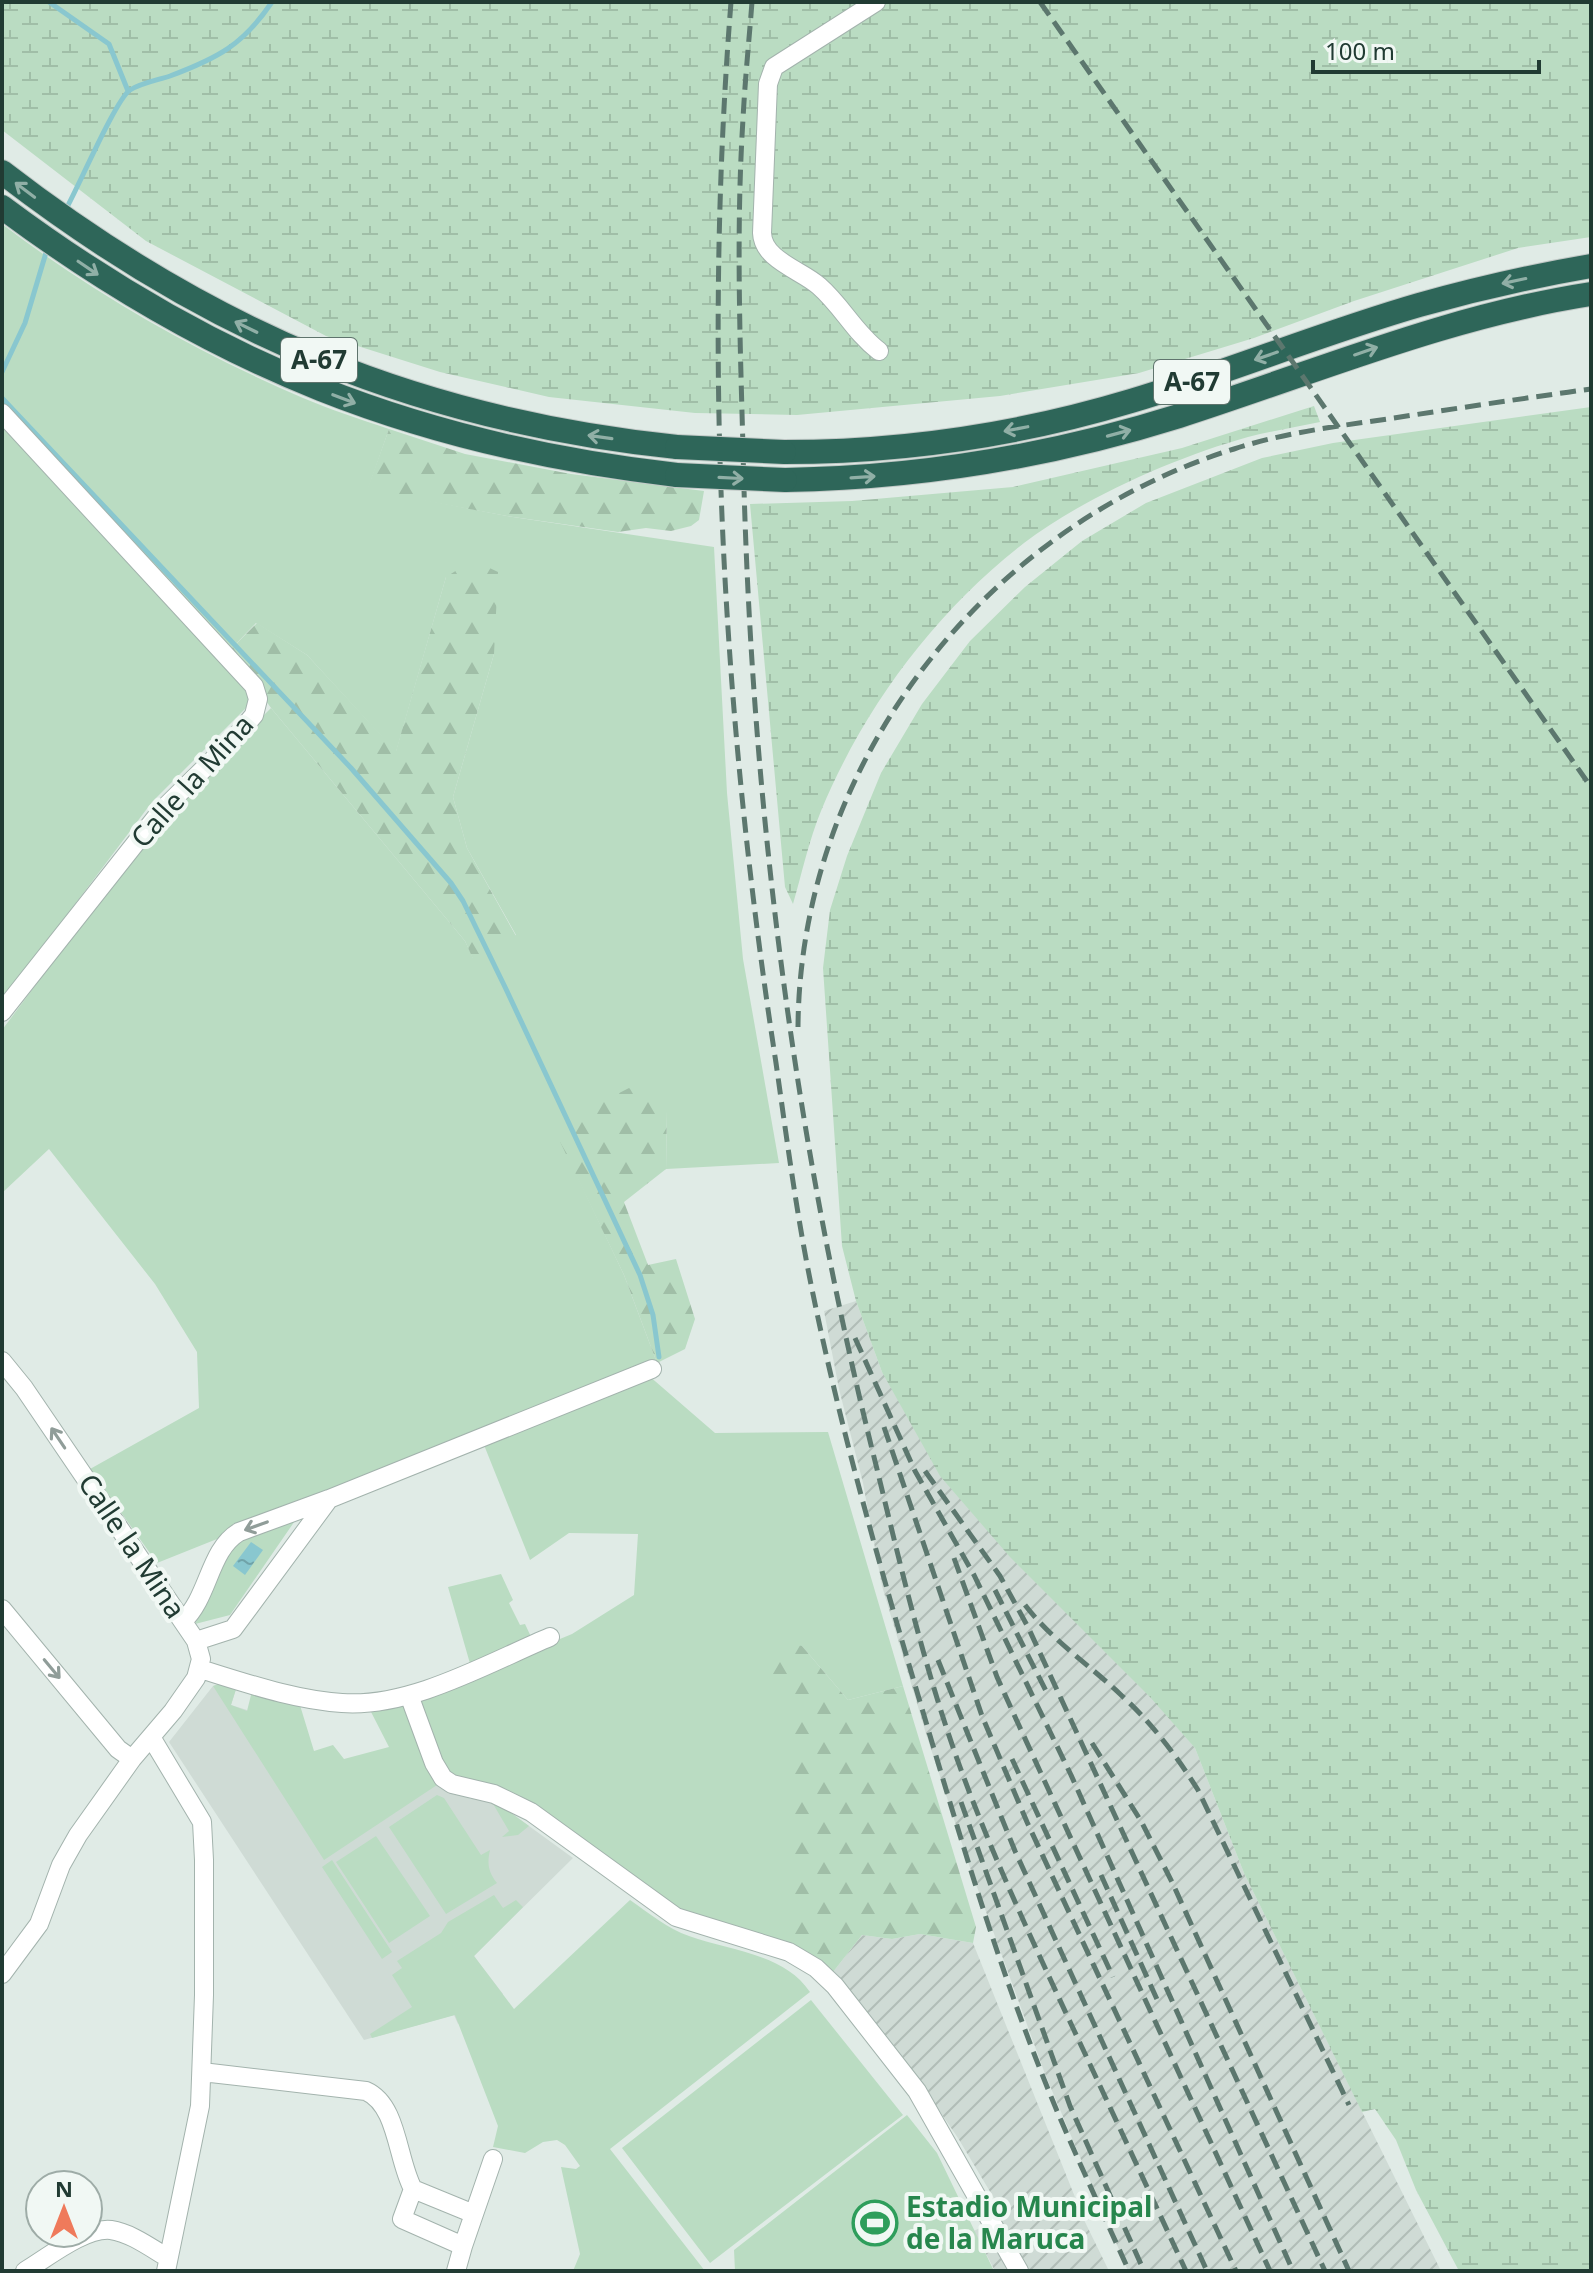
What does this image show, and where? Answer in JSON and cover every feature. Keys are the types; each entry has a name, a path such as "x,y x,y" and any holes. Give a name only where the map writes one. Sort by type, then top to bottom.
{"highway":[{"name":"A-67","path":"2,172 80,230 165,284 244,327 335,367 491,417 566,432 677,447 784,452 907,446 1056,421 1165,391 1429,302 1503,283 1591,266"},
{"name":"A-67","path":"2,207 68,255 154,309 221,346 324,392 396,417 505,448 579,463 677,475 785,480 921,472 1070,446 1180,415 1408,337 1508,310 1591,294"},
{"path":"1508,310 1591,302"}],"street":[{"path":"876,2 774,67 768,84 762,233 763,244 772,254 821,287 864,340 879,351"},
{"name":"Calle la Mina","path":"2,413 254,686 258,699 254,715 161,811 2,1012"},
{"name":"Calle la Mina","path":"2,1361 24,1388 196,1641 201,1659 200,1669"},
{"path":"183,1621 203,1593 230,1538 652,1369"},
{"path":"196,1641 233,1629 329,1499"},
{"path":"2,1609 118,1749 132,1759"},
{"path":"2,1974 39,1924 68,1850 132,1759 173,1711 200,1669 265,1689 343,1703 361,1703 409,1695 550,1637"},
{"path":"409,1695 434,1763 443,1778 508,1798 676,1917 789,1952 826,1977 917,2091 1019,2271"},
{"path":"25,2271 86,2234 108,2230 121,2233 167,2264 200,2106 204,1995 202,1822 151,1737"},
{"path":"202,2072 375,2094 387,2109 406,2177 413,2189 474,2214"},
{"path":"456,2271 493,2159"},
{"path":"413,2189 402,2219 463,2246"}],"shaded area":[{"path":"856,1301 882,1372 1195,1748 1244,1873 1441,2271 1128,2271 1045,2074 969,1865 882,1586 863,1483 839,1389 824,1311"},
{"path":"213,1686 237,1686 231,1705 247,1710 280,1789 437,1782 471,1799 489,1797 573,1858 474,1956 503,1994 458,2024 454,2015 364,2040 169,1742"},
{"path":"920,1934 973,1943 1085,2222 1109,2271 995,2271 974,2231 1004,2215 958,2138 901,2055 833,1972 862,1935 892,1939"}],"green space":[{"path":"2,2 1591,2 1591,237 1518,248 1354,301 1254,338 1139,373 1000,396 797,415 695,413 549,397 440,372 326,336 146,241 2,130"},
{"path":"2,224 109,298 185,341 303,398 389,429 368,489 507,516 714,547 727,793 743,959 779,1163 666,1169 667,1111 554,1127 624,1275 657,1363 157,1563 90,1469 199,1408 197,1352 155,1284 49,1149 2,1193 2,1030 115,879 183,796 271,708 465,941 473,958 516,935 467,848 453,797 494,654 446,577 396,752 307,655 256,623 230,650 2,402"},
{"path":"1314,406 1320,422 1248,437 1161,467 1074,510 1024,543 991,570 961,599 905,664 858,735 817,822 793,904 785,887 750,504 852,501 1013,487 1182,448"},
{"path":"1591,407 1591,2271 1459,2271 1416,2190 1396,2140 1375,2109 1362,2112 1244,1873 1195,1748 1150,1697 1010,1557 940,1476 882,1372 856,1301 842,1246 823,968 830,910 847,856 881,773 922,704 970,641 1025,587 1082,541 1146,503 1262,458 1333,443"},
{"path":"2,427 244,688 250,699 247,707 152,802 2,1001"},
{"path":"389,429 465,454 571,474 704,491 699,520 691,526 671,531 646,528 618,532 507,516 367,490"},
{"path":"473,560 498,572 494,654 453,797 467,848 516,936 473,959 465,941 271,708 230,650 257,623 307,655 396,751 446,577"},
{"path":"629,1088 667,1111 666,1169 624,1202 648,1265 676,1259 695,1319 685,1349 657,1363 624,1275 553,1127"},
{"path":"648,1375 715,1433 828,1432 903,1686 848,1700 802,1646 791,1705 791,1944 683,1911 447,1774 415,1702 420,1697 572,1634 634,1595 638,1534 569,1533 530,1560 484,1445"},
{"path":"301,1512 230,1615 195,1624 235,1542"},
{"path":"501,1574 513,1600 509,1603 520,1625 525,1624 533,1641 471,1667 448,1587"},
{"path":"786,1643 802,1646 848,1700 903,1686 976,1927 973,1943 920,1934 892,1939 862,1935 833,1972 791,1944 791,1706 769,1687 771,1646"},
{"path":"213,1686 237,1686 231,1705 247,1711 252,1691 299,1702 314,1751 333,1745 344,1759 389,1747 370,1710 405,1704 434,1781 440,1783 324,1860"},
{"path":"437,1795 444,1798 481,1855 490,1850 489,1867 497,1883 446,1914 389,1827"},
{"path":"489,1797 529,1826 518,1835 502,1837 509,1831"},
{"path":"376,1836 430,1916 389,1943 336,1862"},
{"path":"332,1860 392,1952 382,1959 322,1867"},
{"path":"494,1895 503,1908 516,1900 523,1907 474,1956 514,2009 630,1900 681,1933 771,1961 799,1979 810,1992 610,2149 705,2271 573,2271 580,2254 561,2167 576,2169 580,2166 565,2145 557,2140 543,2142 525,2153 493,2147 498,2126 455,2015 372,2038 370,2034 412,2007 392,1975 402,1968 397,1961 441,1933 448,1922"},
{"path":"811,2000 903,2115 710,2263 622,2148"},
{"name":"Estadio Municipal de la Maruca","path":"907,2115 937,2153 994,2271 735,2271 734,2250"}],"water":[{"path":"251,1542 263,1550 245,1575 233,1566"}],"waterway":[{"path":"49,2 109,44 128,91"},
{"path":"66,209 107,126 130,90 216,56 240,40 272,2"},
{"path":"2,372 25,323 48,246"},
{"path":"2,398 351,768 451,883 505,987 640,1275 653,1315 659,1357"}],"railway":[{"path":"731,2 719,268 723,534 742,799 757,931 802,1237 824,1347 864,1504 969,1864 1037,2062 1129,2271"},
{"path":"752,2 743,119 739,243 747,576 755,704 780,958 820,1211 894,1538 947,1730 972,1800 1013,1897 1186,2271"},
{"path":"1040,2 1591,787"},
{"path":"798,1027 807,930 832,837 871,749 923,669 987,597 1061,535 1144,485 1254,443 1333,427 1591,389"},
{"path":"855,1338 915,1471 974,1575 1071,1775 1293,2271"},
{"path":"884,1427 982,1716 1027,1822 1236,2271"},
{"path":"925,1471 1000,1576 1028,1627 1325,2271"},
{"path":"954,1558 997,1677 1270,2271"},
{"path":"995,1590 1049,1697"},
{"path":"1025,1605 1058,1641 1142,1716 1190,1777 1349,2105"},
{"path":"938,1660 1015,1851 1207,2271"},
{"path":"1092,1743 1141,1821 1172,1882 1349,2271"},
{"path":"1012,1759 1113,1977"},
{"path":"961,1802 1070,2106 1144,2271"},
{"path":"1101,1875 1160,2006"}],"place":[{"name":"Estadio Municipal de la Maruca","path":"875,2223"}]}
